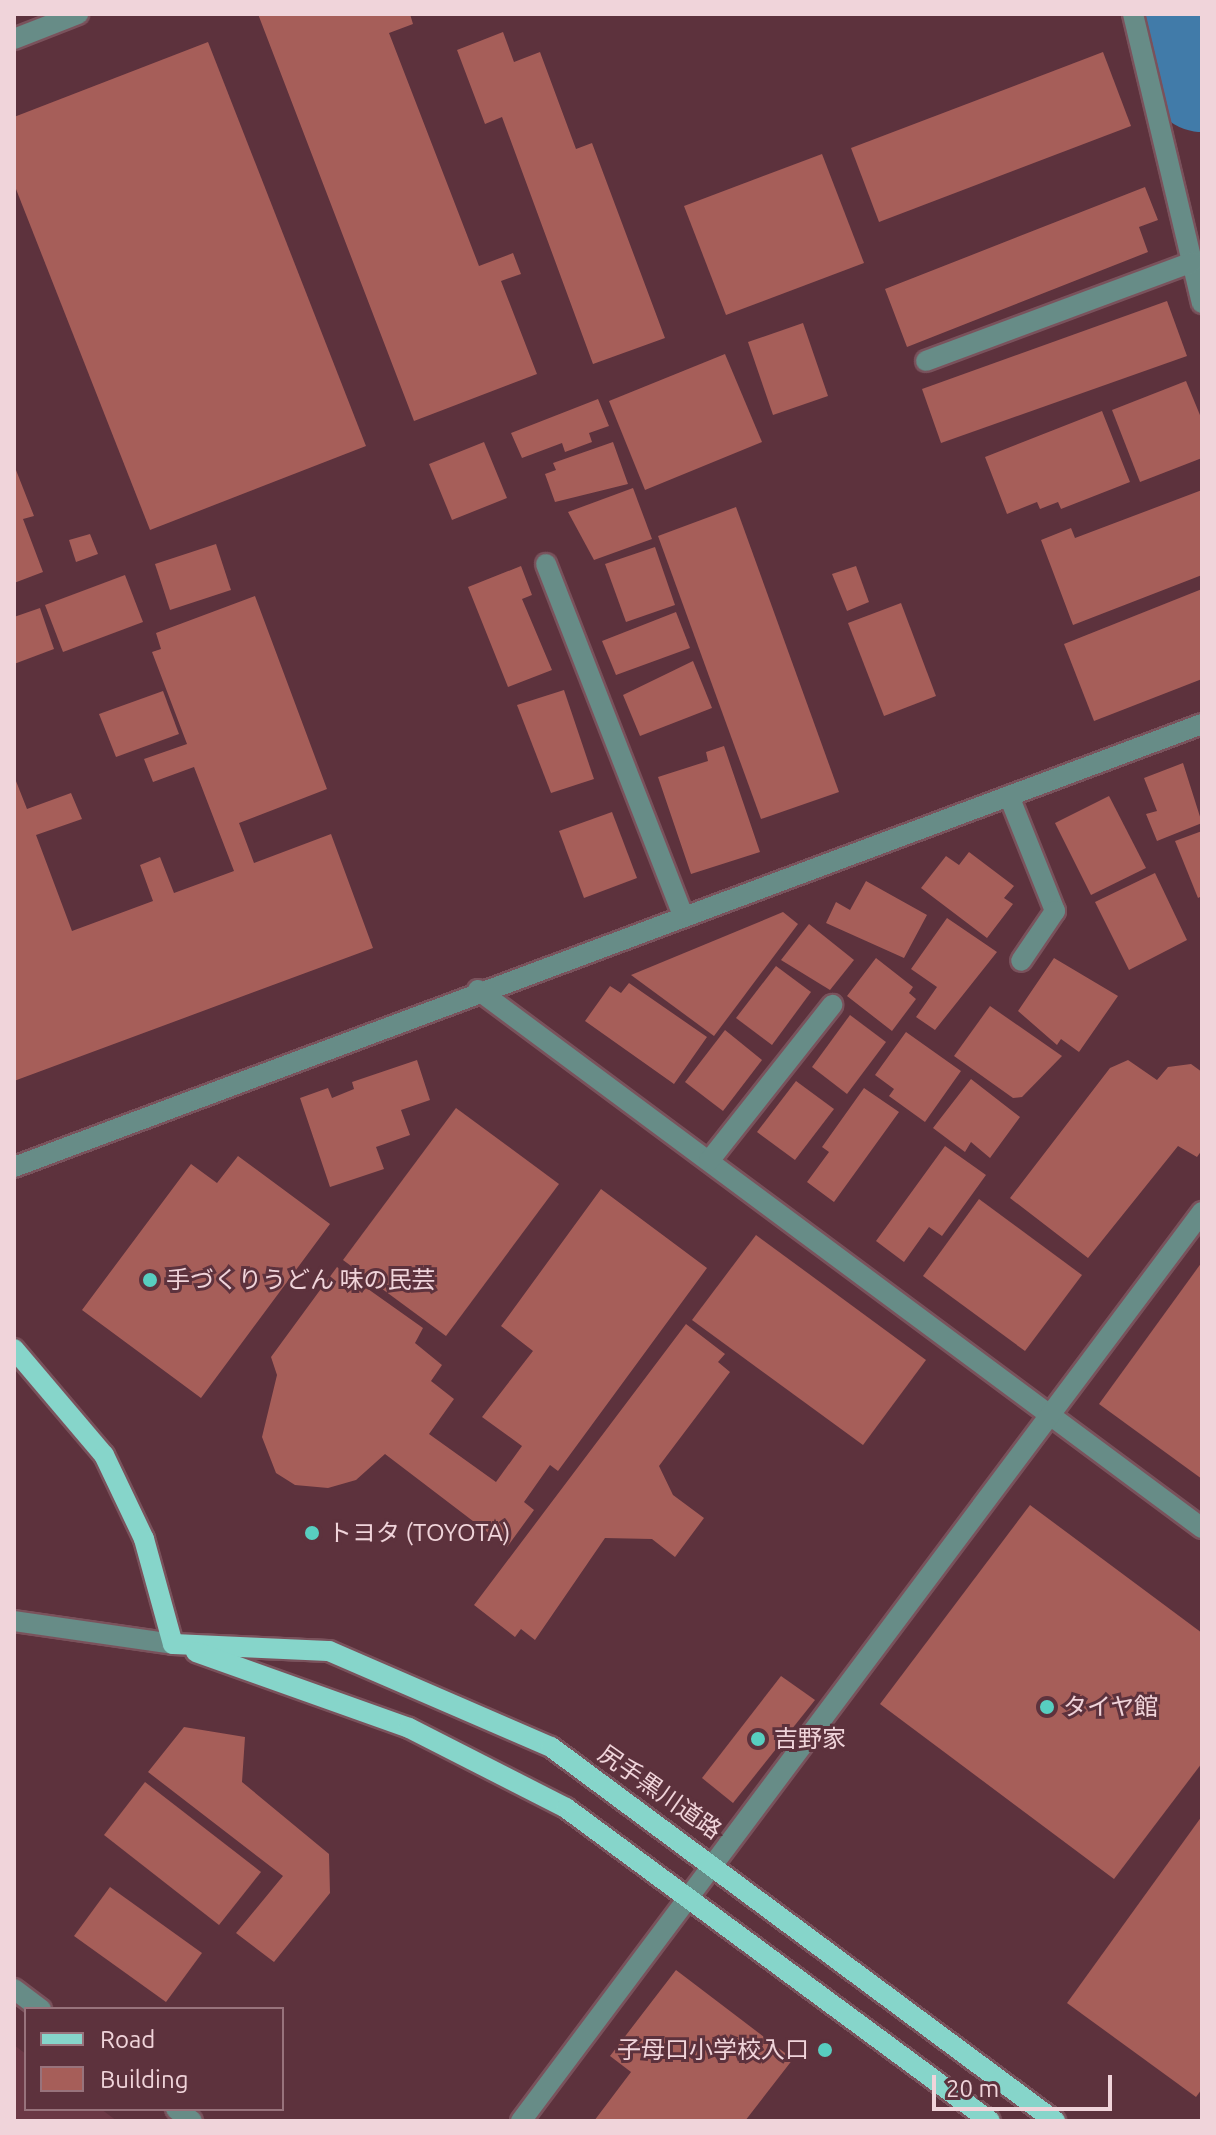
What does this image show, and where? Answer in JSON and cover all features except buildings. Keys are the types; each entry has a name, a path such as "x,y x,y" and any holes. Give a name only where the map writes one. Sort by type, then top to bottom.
{"main road":[{"path":"14,1349 104,1455 144,1539 173,1644"},
{"name":"尻手黒川道路","path":"173,1644 329,1651 438,1693 551,1747 714,1863 1055,2121"},
{"name":"尻手黒川道路","path":"173,1644 409,1728 492,1766 689,1894 990,2121"}],"street":[{"path":"14,39 78,14"},
{"path":"1133,14 1202,303"},
{"path":"926,361 1192,262"},
{"path":"546,564 683,916"},
{"path":"14,1167 478,990 1202,724"},
{"path":"1009,796 1055,911 1021,961"},
{"path":"478,990 1202,1528"},
{"path":"709,1161 832,1005"},
{"path":"521,2121 1202,1212"},
{"name":"尻手黒川道路","path":"14,1621 173,1644"},
{"path":"14,1989 38,2007"}],"shaded area":[{"path":"14,2045 24,2052 24,2111 104,2111 117,2121 14,2121"}],"waterway":[{"path":"1186,14 1202,78"}],"place":[{"name":"手づくりうどん 味の民芸","path":"150,1280"},
{"name":"トヨタ (TOYOTA)","path":"312,1533"},
{"name":"タイヤ館","path":"1047,1707"},
{"name":"吉野家","path":"758,1739"},
{"name":"子母口小学校入口","path":"825,2050"}]}
